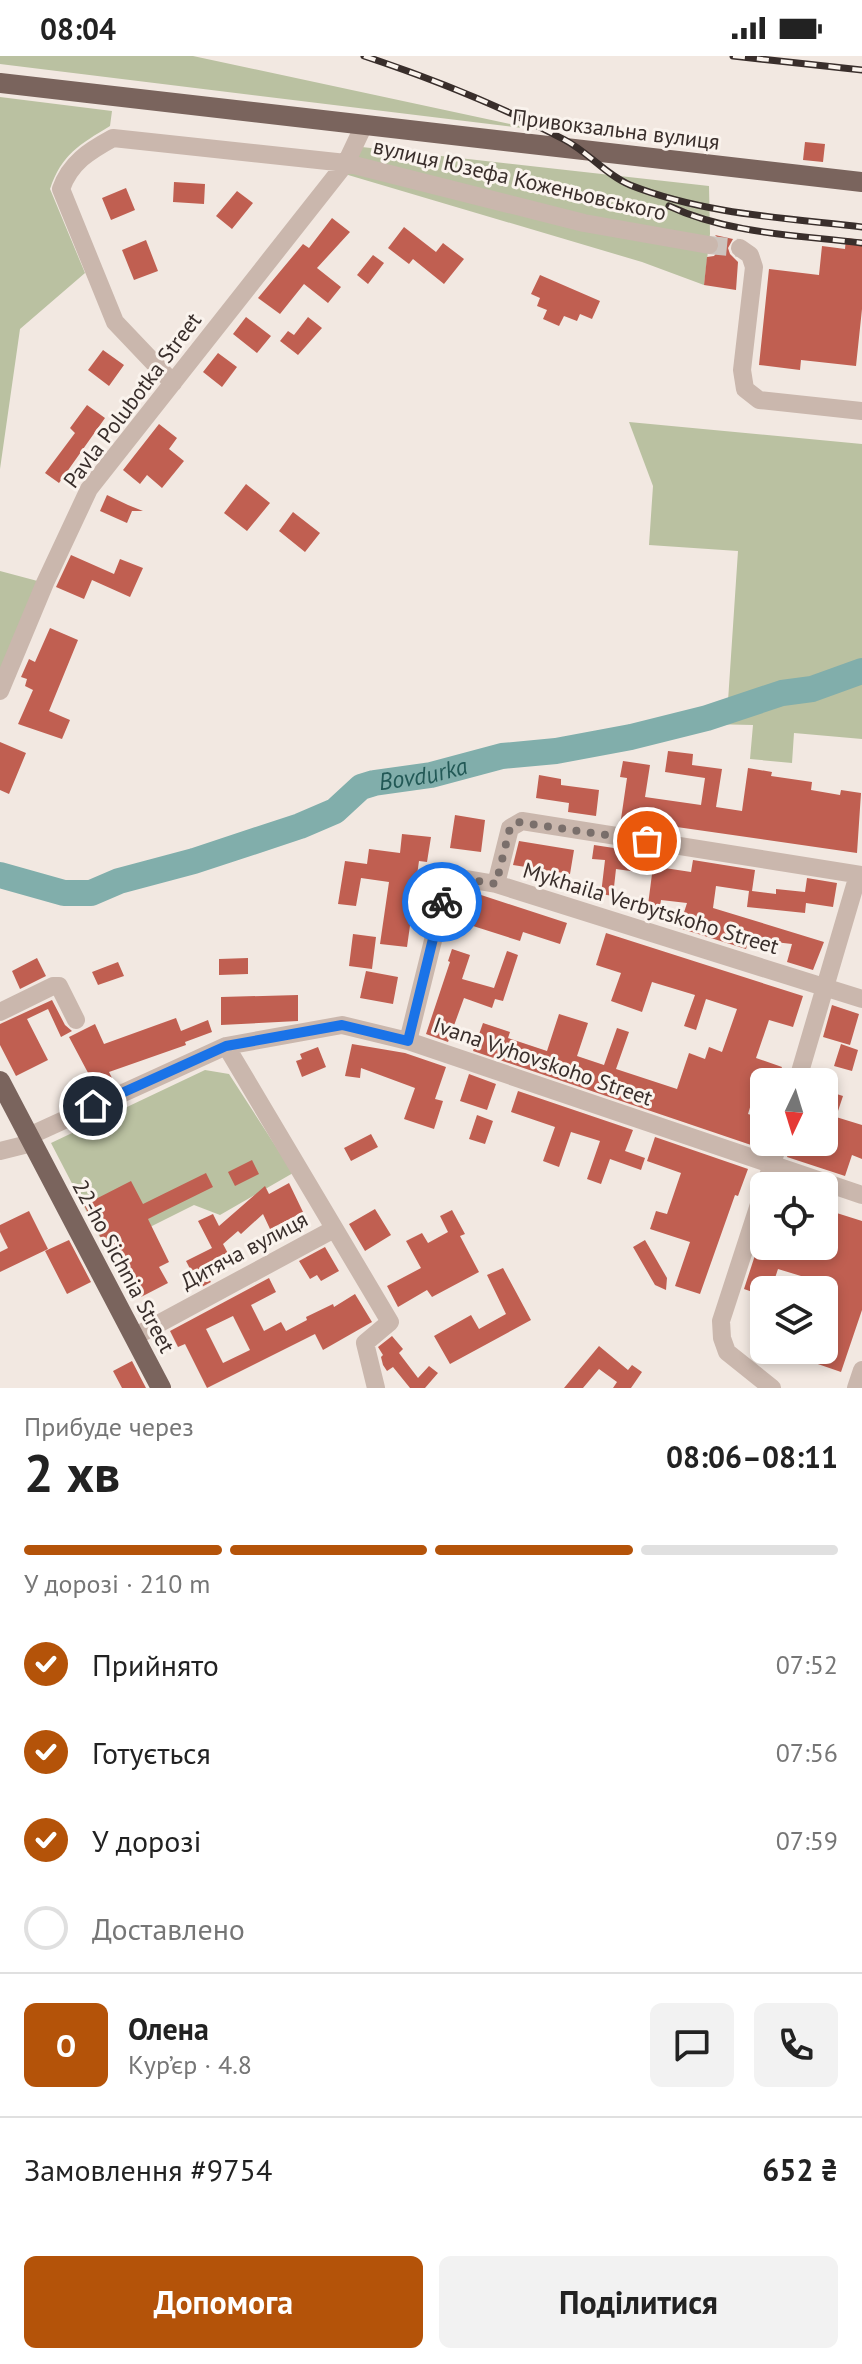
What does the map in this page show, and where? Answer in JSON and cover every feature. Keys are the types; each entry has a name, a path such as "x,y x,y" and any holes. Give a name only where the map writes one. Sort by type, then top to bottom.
{"main road":[{"name":"вулиця Юзефа Коженьовського","path":"0,83 364,125"},
{"name":"Привокзальна вулиця","path":"364,125 862,182"},
{"name":"22-ho Sichnia Street","path":"0,1081 161,1388"}],"street":[{"name":"вулиця Юзефа Коженьовського","path":"364,125 346,163 584,223 709,245"},
{"path":"173,383 115,322 61,189 66,174 90,150 113,138 346,163"},
{"name":"Pavla Polubotka Street","path":"0,691 89,489 346,163"},
{"path":"740,248 750,255 754,267 742,370 745,389 759,400 862,411"},
{"path":"496,884 510,828 522,821 860,875 801,1068"},
{"name":"Mykhaila Verbytskoho Street","path":"408,1041 449,876 496,884 862,999"},
{"path":"0,1012 53,986 59,986 76,1020"},
{"name":"Ivana Vyhovskoho Street","path":"0,1151 226,1046 342,1025 408,1041 862,1195"},
{"name":"Дитяча вулиця","path":"226,1046 390,1322 365,1343 376,1388"},
{"path":"770,1172 775,1156"},
{"name":"Дитяча вулиця","path":"134,1337 334,1229"},
{"path":"750,1231 721,1321 722,1338 727,1352 772,1388"},
{"path":"856,1388 862,1370"}],"green space":[{"path":"0,56 193,56 538,130 0,64"},
{"path":"0,97 112,111 110,126 66,159 50,189 85,273 20,329 0,469"},
{"path":"353,146 709,186 710,234 704,285 642,262 338,172"},
{"path":"629,422 862,444 862,661 824,677 728,701 738,551 649,545 653,486"},
{"path":"0,571 45,583 0,691"},
{"path":"862,664 862,739 794,733 792,763 750,759 753,725 708,724 612,749 505,762 433,780 376,788 365,792 338,815 287,837 132,881 95,897 63,898 0,880 0,871 64,889 90,888 132,872 298,823 331,808 358,783 447,767 502,751 611,736 824,678"},
{"path":"205,1070 229,1074 293,1173 220,1215 194,1205 106,1249 51,1143"}],"building":[{"path":"805,142 825,144 823,162 803,160"},
{"path":"174,182 205,184 204,204 173,202"},
{"path":"126,188 135,210 111,220 102,198"},
{"path":"237,191 253,203 232,229 216,216"},
{"path":"332,218 350,232 317,268 341,287 328,303 304,284 280,314 258,298 303,244 309,248"},
{"path":"404,227 436,252 443,243 464,259 444,284 413,259 409,264 388,248"},
{"path":"715,235 733,239 728,248 738,262 736,290 704,285 707,257 714,256 721,248 720,240"},
{"path":"846,238 862,240 862,309 856,366 801,360 800,370 759,365 769,269 819,275 822,246 845,249"},
{"path":"146,240 158,271 134,280 122,250"},
{"path":"373,255 384,263 368,284 357,275"},
{"path":"540,275 600,301 592,319 580,314 577,321 564,316 559,326 543,319 547,310 537,306 540,298 531,294"},
{"path":"246,317 271,336 257,353 233,334"},
{"path":"308,317 322,328 298,355 280,341 288,331 294,335"},
{"path":"103,350 124,365 109,386 88,370"},
{"path":"218,353 237,367 222,387 203,372"},
{"path":"87,405 105,418 59,483 45,473 75,433 70,428"},
{"path":"159,424 177,438 169,449 184,461 162,488 147,475 140,484 123,470"},
{"path":"246,484 270,503 247,531 224,513"},
{"path":"107,495 143,511 132,511 127,523 100,511"},
{"path":"293,512 320,533 305,552 279,531"},
{"path":"71,555 114,574 120,559 143,568 130,597 92,580 84,599 56,587"},
{"path":"50,628 78,640 49,711 70,720 62,739 18,724 33,690 25,686 27,679 21,677 29,659 35,662"},
{"path":"0,742 26,753 9,794 0,790"},
{"path":"668,751 693,754 692,765 722,769 716,807 742,811 748,768 772,772 771,776 812,782 811,790 840,795 841,790 861,793 857,853 621,819 627,778 620,777 623,761 650,765 645,797 701,805 705,778 665,772"},
{"path":"539,775 561,779 561,785 599,790 596,816 568,812 569,803 536,798"},
{"path":"455,815 485,820 481,852 450,848"},
{"path":"402,834 431,837 427,862 419,861 407,947 380,944 389,882 361,878 356,906 338,904 345,861 367,864 369,849 400,853"},
{"path":"519,841 574,850 570,874 513,865"},
{"path":"594,845 660,855 658,867 691,872 693,860 755,870 752,891 776,894 776,889 805,892 807,878 837,883 833,907 806,903 805,913 747,907 749,891 716,886 713,908 824,942 813,970 787,962 792,944 749,939 746,949 679,928 687,903 661,900 660,907 648,905 652,874 616,869 613,896 601,894 605,860 592,859"},
{"path":"458,890 567,923 560,944 523,932 520,941 451,919"},
{"path":"606,933 803,996 793,1027 769,1020 756,1058 782,1068 750,1068 750,1145 473,1051 483,1023 510,1032 508,1038 547,1051 559,1014 588,1023 577,1056 604,1065 617,1028 629,1032 616,1069 677,1089 689,1053 705,1059 709,1047 722,1052 737,1009 706,999 696,1030 684,1026 695,995 652,982 642,1012 611,1001 621,973 596,965"},
{"path":"353,934 376,937 372,969 349,966"},
{"path":"452,949 470,955 462,979 494,988 507,951 518,955 503,1001 495,999 492,1008 464,998 448,1042 426,1034"},
{"path":"37,958 46,976 20,989 12,971"},
{"path":"248,958 248,974 219,975 219,959"},
{"path":"118,962 124,976 98,985 92,972"},
{"path":"366,971 398,977 393,1004 360,998"},
{"path":"298,995 298,1021 221,1025 221,997"},
{"path":"52,1000 65,1025 72,1031 61,1037 48,1009 27,1019 48,1060 16,1076 0,1045 0,1024"},
{"path":"832,1005 859,1014 850,1045 823,1037"},
{"path":"176,1018 181,1031 208,1020 212,1032 185,1042 186,1045 109,1072 112,1078 95,1086 69,1037 95,1024 104,1044"},
{"path":"352,1044 405,1053 446,1067 435,1099 443,1101 434,1129 404,1119 415,1088 361,1068 360,1078 345,1076"},
{"path":"841,1044 858,1050 852,1071 834,1066"},
{"path":"318,1047 326,1067 302,1077 296,1061 302,1059 300,1054"},
{"path":"469,1074 496,1084 487,1110 460,1101"},
{"path":"518,1091 633,1130 625,1151 645,1158 641,1170 610,1159 601,1184 587,1179 600,1141 571,1132 559,1167 543,1161 555,1127 511,1112"},
{"path":"838,1094 843,1096 838,1111"},
{"path":"477,1115 493,1121 485,1144 469,1139"},
{"path":"838,1118 862,1125 862,1159 852,1155 845,1176 787,1157 838,1156"},
{"path":"371,1134 378,1147 351,1161 344,1148"},
{"path":"655,1137 748,1169 738,1196 735,1195 700,1294 675,1286 690,1242 650,1229 656,1211 667,1214 681,1173 647,1161"},
{"path":"252,1160 259,1174 235,1186 228,1172"},
{"path":"206,1173 213,1187 148,1219 169,1262 159,1267 168,1283 141,1297 111,1238 103,1242 84,1205 131,1181 143,1204"},
{"path":"289,1183 303,1212 270,1229 263,1214 241,1234 238,1231 223,1244 233,1263 207,1276 211,1282 200,1288 186,1261 212,1248 198,1221 213,1214 219,1226 265,1186 269,1194"},
{"path":"375,1209 391,1235 365,1251 349,1224"},
{"path":"452,1210 465,1234 460,1236 479,1272 432,1297 427,1290 398,1307 387,1286 421,1268 406,1241 422,1233 428,1243 448,1232 440,1216"},
{"path":"29,1211 48,1249 0,1272 0,1252 8,1248 0,1225"},
{"path":"838,1213 862,1221 862,1310 841,1372 818,1364 838,1364 838,1276 801,1276 778,1269 776,1276 750,1276 750,1291 744,1289 753,1260 838,1260"},
{"path":"69,1240 91,1282 67,1294 45,1251"},
{"path":"645,1240 667,1278 666,1290 655,1285 633,1247"},
{"path":"325,1247 339,1271 321,1281 317,1275 310,1279 299,1261"},
{"path":"503,1268 531,1320 450,1364 434,1336 471,1315 479,1329 506,1314 487,1275"},
{"path":"269,1278 276,1292 251,1305 264,1331 281,1322 286,1331 307,1320 306,1317 333,1304 334,1307 355,1294 372,1322 323,1350 315,1334 207,1388 185,1344 178,1347 170,1331","holes":["233,1316 250,1350 223,1363 206,1329"]},
{"path":"392,1336 403,1349 399,1353 418,1378 429,1366 438,1373 425,1388 410,1388 393,1367 387,1371 383,1365 383,1355 378,1347"},
{"path":"599,1346 628,1370 632,1365 642,1372 631,1388 613,1388 617,1382 599,1369 583,1388 564,1388"},
{"path":"132,1361 146,1388 122,1388 113,1371"}],"waterway":[{"name":"Bovdurka","path":"0,875 64,893 91,893 119,881 194,861 300,826 335,811 361,787 374,783 431,775 502,756 556,751 631,737 707,718 782,693 812,689 862,671"}],"tunnel":[{"path":"709,245 740,248"}],"railway":[{"path":"364,56 516,116 573,145 621,181 658,195 744,214 862,227"},
{"path":"733,56 862,70"},
{"path":"669,206 739,228 862,243"}],"way so far":[{"path":"442,902 449,876 496,884 510,828 517,822 647,841"}],"route":[{"path":"93,1106 226,1046 342,1025 408,1041 442,902"}]}
